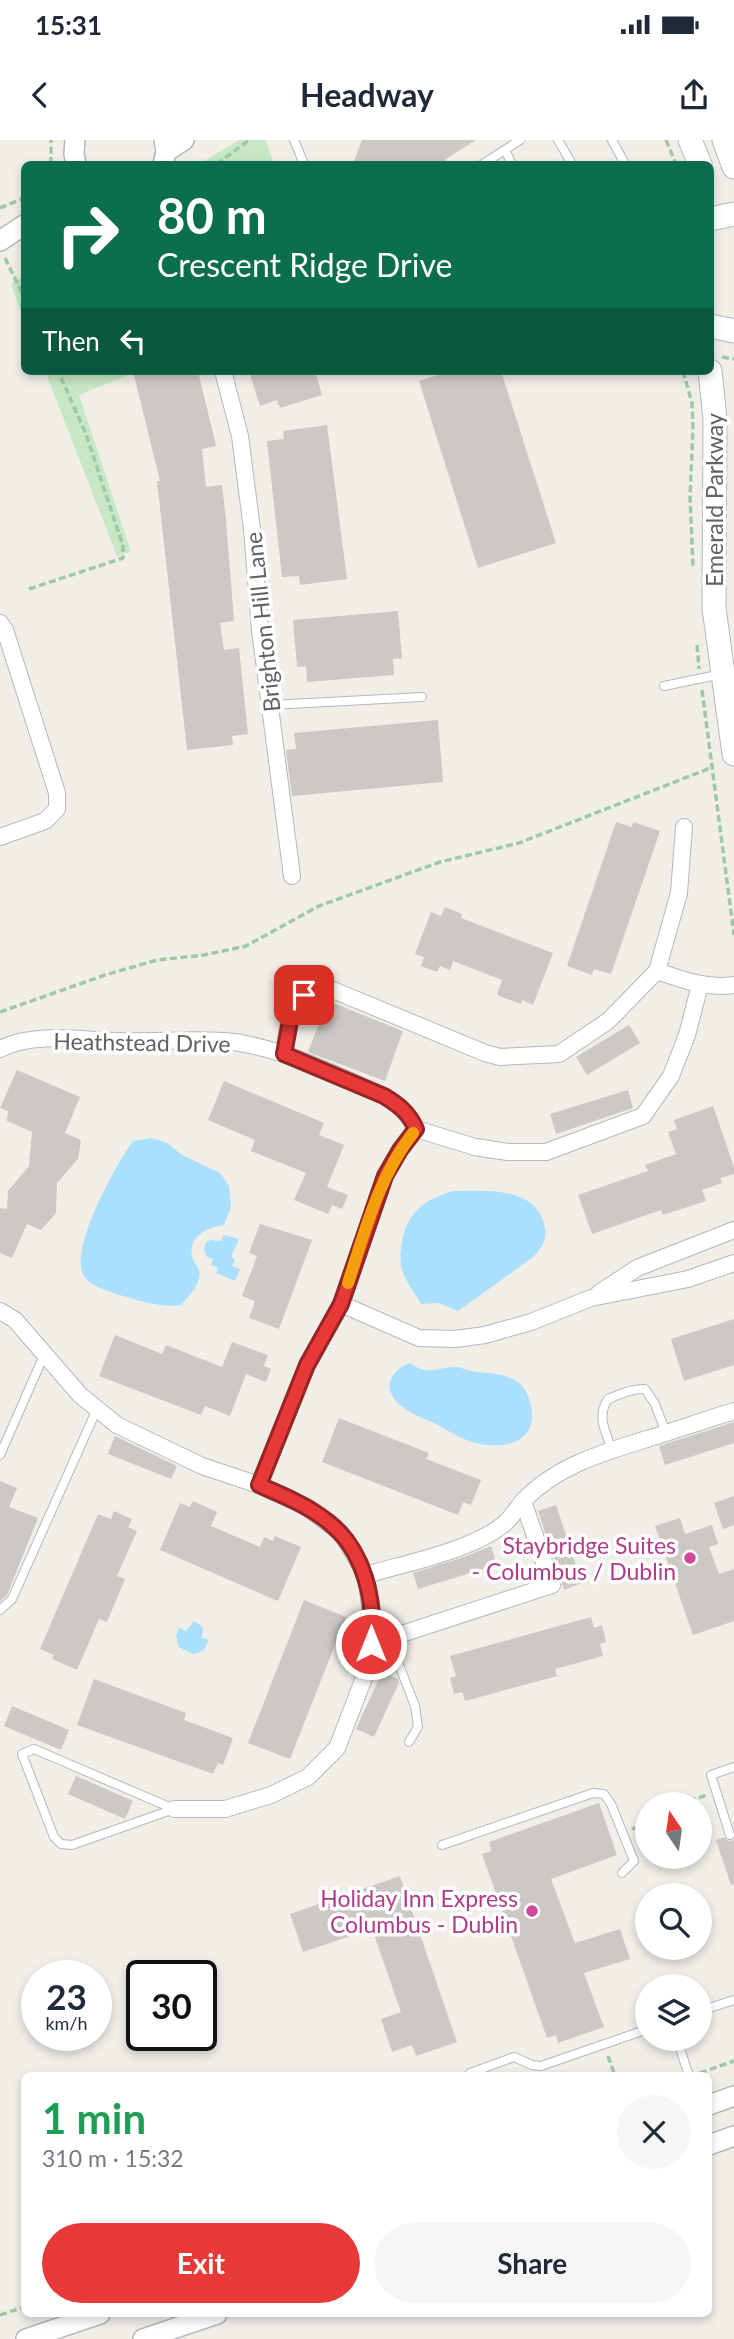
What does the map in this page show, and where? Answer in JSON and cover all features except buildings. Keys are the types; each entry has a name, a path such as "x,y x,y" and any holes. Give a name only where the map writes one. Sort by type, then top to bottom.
{"main road":[{"path":"690,140 699,161"},
{"path":"714,218 734,214"},
{"path":"714,327 734,331"},
{"name":"Emerald Parkway","path":"710,375 715,419 714,608 734,754"}],"street":[{"path":"75,140 75,161"},
{"path":"165,152 184,140"},
{"path":"0,241 21,227"},
{"name":"Brighton Hill Lane","path":"224,375 240,436 252,529 260,630 292,876"},
{"path":"0,623 5,630 57,793 57,809 45,821 0,837"},
{"path":"284,1054 293,1005 304,995 318,989 333,990 485,1053 500,1056 559,1054 608,1021 657,971 679,893 684,827"},
{"path":"657,971 699,985 734,985"},
{"path":"259,1485 307,1365 341,1304 385,1176 416,1129 475,1147 508,1152 546,1152 643,1116 671,1076 687,1035 699,985"},
{"name":"Heathstead Drive","path":"0,1049 24,1041 234,1042 284,1054 384,1096 410,1115 416,1129"},
{"path":"591,1298 637,1268 734,1230"},
{"path":"341,1304 419,1338 455,1339 485,1335 591,1298 688,1279 734,1263"},
{"path":"0,1311 15,1320 80,1395 117,1425 202,1466 259,1485 307,1507 342,1534 366,1575 373,1630 369,1665 337,1748 308,1777 271,1795 225,1809 174,1809"},
{"path":"366,1575 482,1538 506,1522 523,1501 553,1475 612,1450 734,1411"},
{"path":"371,1644 552,1585 523,1501"},
{"path":"712,2104 734,2096"},
{"path":"712,2144 734,2136"},
{"path":"26,2339 91,2317"},
{"path":"143,2339 207,2317"}],"lane":[{"path":"488,161 520,140"},
{"path":"558,140 570,161"},
{"path":"612,140 623,161"},
{"path":"297,141 303,161"},
{"path":"505,150 510,161"},
{"path":"664,686 722,674"},
{"path":"270,705 422,697"},
{"path":"0,1455 45,1353"},
{"path":"612,1450 601,1411 608,1399 624,1393 646,1390 666,1433"},
{"path":"0,1610 12,1599 97,1409"},
{"path":"389,1639 415,1706 418,1727 409,1742"},
{"path":"34,1749 174,1809 72,1845 61,1844 54,1837 22,1754 34,1749"},
{"path":"730,1835 711,1775 734,1767"},
{"path":"442,1845 593,1793 604,1794 611,1804 634,1861 622,1873"},
{"path":"712,2007 734,2000"},
{"path":"473,2072 514,2057 541,2066 635,2033"},
{"path":"682,2051 689,2072"}],"path":[{"path":"51,140 51,161"},
{"path":"221,161 249,140"},
{"path":"666,140 675,161"},
{"path":"0,208 21,199"},
{"path":"1,251 21,289"},
{"path":"29,589 123,558 123,546 86,434 60,375"},
{"path":"684,375 692,403 690,497 693,569"},
{"path":"696,636 699,665"},
{"path":"701,688 734,935"},
{"path":"0,1012 105,975 157,960 204,955 246,946 319,906 439,862 519,843 713,767"},
{"path":"712,1792 716,1791"},
{"path":"604,2044 614,2072"},
{"path":"702,2072 734,2061"},
{"path":"0,2315 21,2308"}],"green space":[{"path":"239,140 266,140 273,161 205,161"},
{"path":"21,277 21,312 11,284"},
{"path":"47,375 127,375 79,395 131,552 117,556"}],"water":[{"path":"151,1138 167,1143 182,1155 220,1173 229,1186 231,1207 224,1225 206,1230 193,1243 192,1256 199,1276 194,1289 181,1305 166,1306 102,1289 87,1280 81,1264 88,1228 116,1168 133,1141"},
{"path":"453,1191 493,1191 519,1197 539,1212 545,1234 542,1246 532,1258 458,1311 439,1303 421,1304 406,1279 401,1262 403,1237 415,1212 435,1198"},
{"path":"224,1235 239,1239 231,1257 235,1259 232,1266 240,1269 235,1281 216,1273 218,1268 211,1265 213,1259 207,1257 204,1250 206,1242 221,1241"},
{"path":"410,1363 423,1370 458,1367 501,1375 518,1382 528,1397 532,1411 531,1426 519,1440 499,1445 478,1444 411,1412 395,1400 390,1390 393,1375"},
{"path":"194,1621 203,1627 202,1638 209,1640 203,1651 193,1654 179,1647 176,1636 179,1628 186,1631"}],"slow traffic":[{"path":"348,1283 385,1176 413,1133"}],"place":[{"name":"Staybridge Suites - Columbus / Dublin","path":"690,1558"},
{"name":"Holiday Inn Express Columbus - Dublin","path":"532,1911"}],"route":[{"path":"304,995 293,1005 284,1054 384,1096 410,1115 416,1129 385,1176 341,1304 307,1365 259,1485 307,1507 342,1534 366,1575 372,1612 371,1644"}]}
